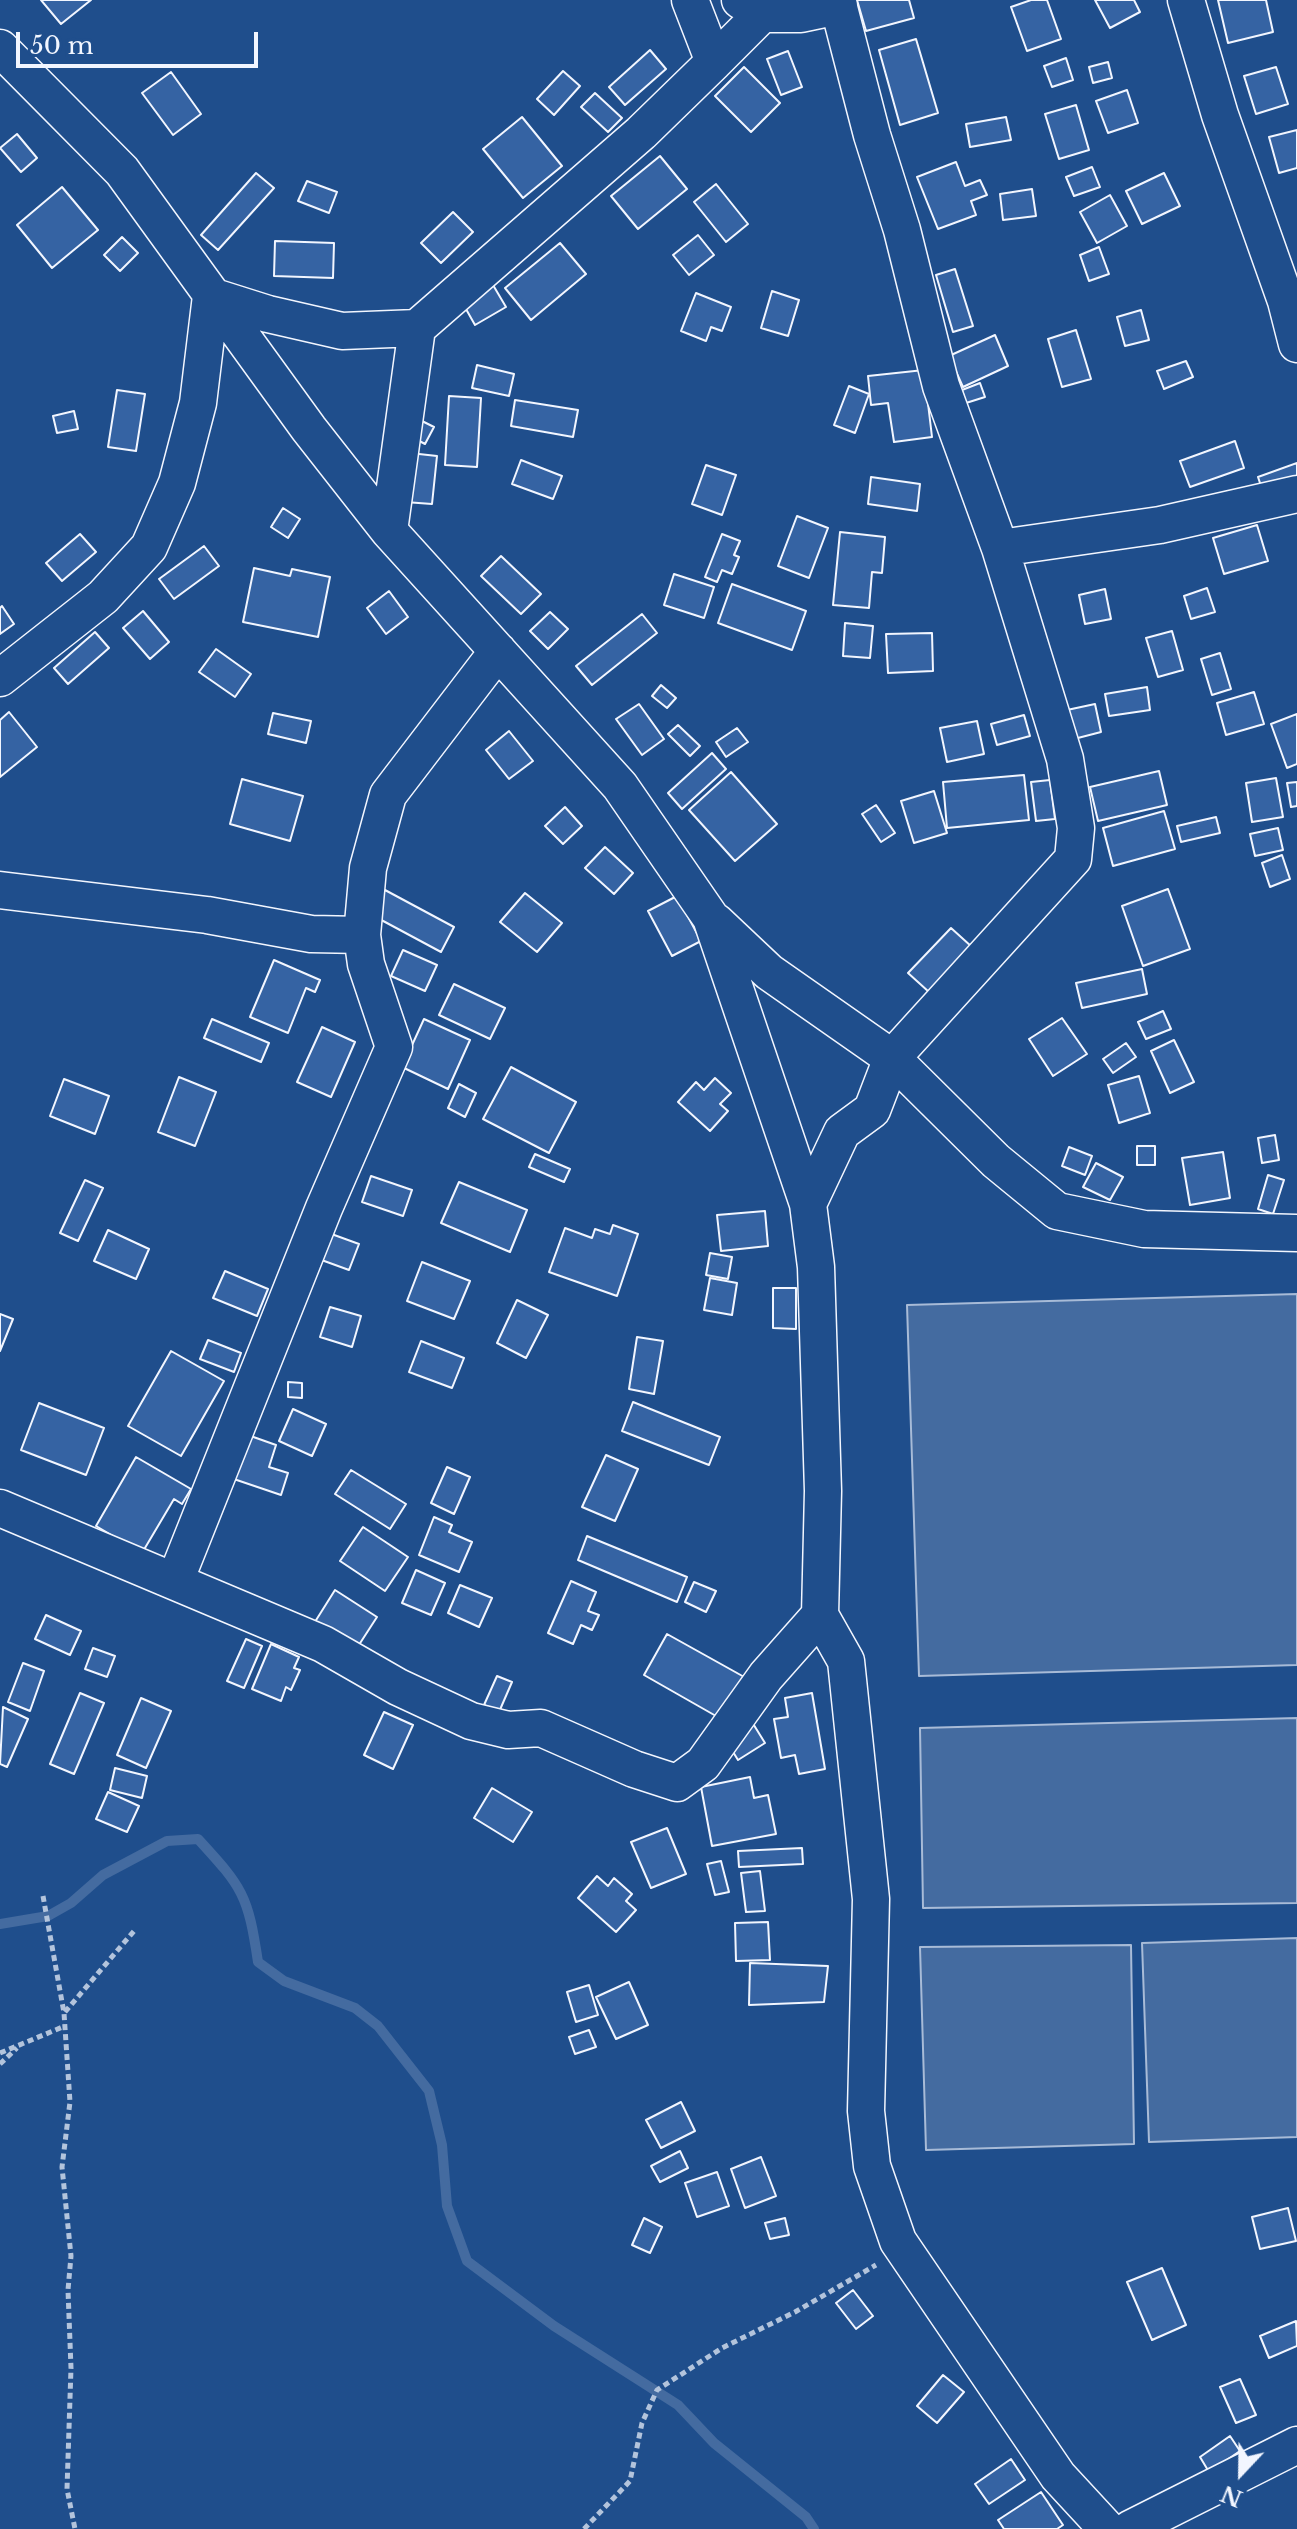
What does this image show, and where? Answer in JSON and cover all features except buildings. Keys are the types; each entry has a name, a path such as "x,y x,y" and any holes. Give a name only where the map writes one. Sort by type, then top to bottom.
{"street":[{"path":"690,0 714,62"},
{"path":"1186,0 1220,115 1286,301 1297,344"},
{"path":"211,296 268,314 342,331 417,328 641,133 714,62 756,5 801,14 838,3 872,135 902,230 941,386 1000,548 1065,759 1076,828 1073,859 892,1058 872,1110 842,1132 808,1204"},
{"path":"0,48 122,171 211,296 389,531 620,786 711,918 769,972 892,1058 996,1161 1057,1211 1144,1229 1297,1233"},
{"path":"0,678 103,597 149,547 177,483 198,403 211,296"},
{"path":"389,531 417,328"},
{"path":"1000,548 1160,525 1297,494"},
{"path":"175,1581 324,1208 394,1047 366,964 362,935 368,868 388,795 498,651"},
{"path":"0,890 192,913 311,934 362,935"},
{"path":"711,918 808,1204 816,1267 823,1491 820,1615 846,1661 871,1899 866,2111 872,2166 903,2249 1058,2476 1107,2529"},
{"path":"0,1508 323,1644 398,1687 471,1721 508,1730 541,1728 634,1769 677,1783 703,1764 766,1676 820,1615"},
{"path":"1130,2529 1297,2445"}],"path":[{"path":"43,1896 64,2013 70,2102 62,2167 71,2256 67,2489 75,2529"},
{"path":"64,2013 134,1931"},
{"path":"0,2053 65,2026"},
{"path":"0,2064 23,2044"},
{"path":"584,2529 630,2481 642,2423 657,2390 722,2348 795,2312 903,2249"}],"water":[{"path":"1297,1294 1297,1665 919,1676 907,1305"},
{"path":"1297,1718 1297,1903 923,1908 920,1728"},
{"path":"1297,1938 1297,2137 1149,2142 1142,1943"},
{"path":"1131,1945 1134,2144 926,2150 920,1947"}],"waterway":[{"path":"0,1924 48,1916 71,1903 103,1875 167,1841 198,1839 225,1869 241,1894 251,1921 258,1962 284,1981 355,2008 378,2026 429,2091 442,2145 447,2206 467,2261 554,2326 678,2405 714,2443 806,2517 814,2529"}]}
